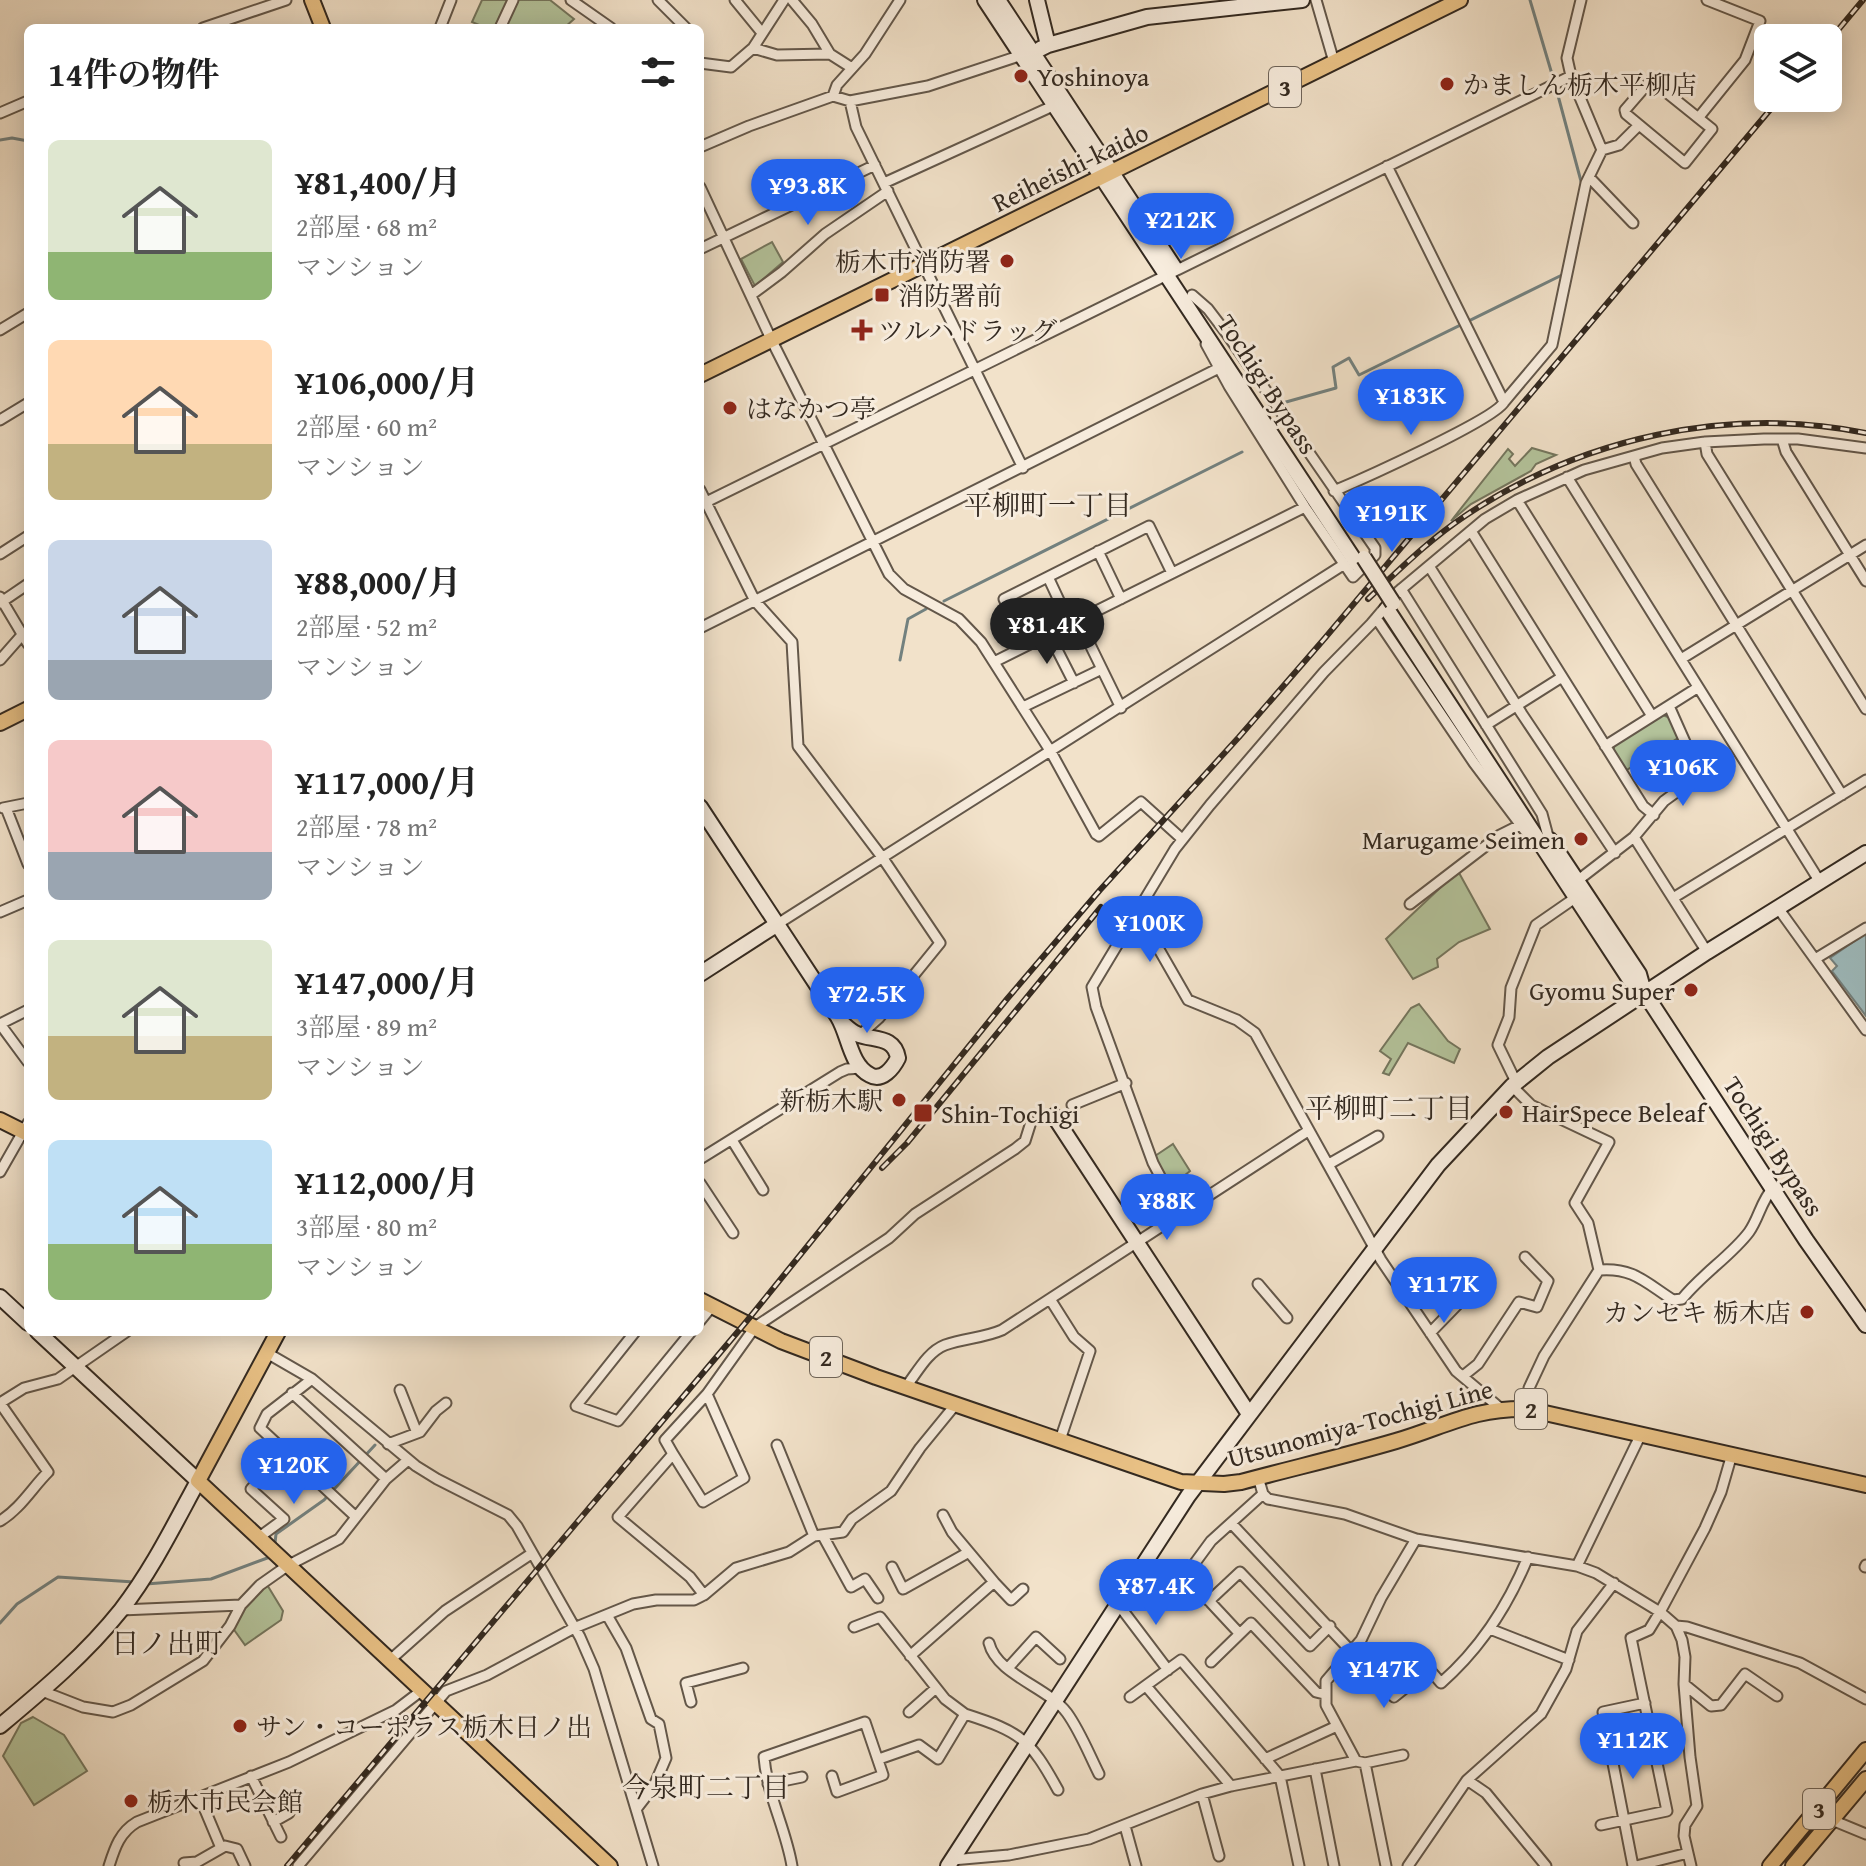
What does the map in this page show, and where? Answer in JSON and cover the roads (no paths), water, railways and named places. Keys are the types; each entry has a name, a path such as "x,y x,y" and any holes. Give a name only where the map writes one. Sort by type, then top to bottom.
{"main road":[{"path":"312,0 321,24"},
{"name":"Tochigi Bypass","path":"985,0 1027,54 1172,272 1222,367 1355,563"},
{"name":"Tochigi Bypass","path":"998,0 1055,105 1108,176"},
{"path":"1037,0 1048,45"},
{"path":"1027,54 1048,45 1147,17 1302,0"},
{"name":"Reiheishi-kaido","path":"704,373 1108,176 1458,0"},
{"name":"Tochigi Bypass","path":"1172,272 1192,295 1385,610 1547,846 1577,881 1639,974 1644,992"},
{"path":"0,723 24,711"},
{"path":"704,813 841,1022 861,1068 869,1075 881,1077 896,1062 898,1053 881,1037 860,1035 841,1022"},
{"name":"Tochigi Bypass","path":"1547,846 1575,898 1630,980 1644,992 1866,1325"},
{"path":"948,1864 1198,1482 1438,1165 1514,1084 1548,1057 1644,992 1866,853"},
{"path":"704,971 776,925"},
{"path":"1054,1116 1249,1414"},
{"path":"0,1120 24,1128"},
{"path":"0,1297 24,1319"},
{"name":"Utsunomiya-Tochigi Line","path":"707,1302 781,1341 905,1388 1181,1482 1224,1484 1258,1477 1401,1439 1477,1412 1500,1408 1527,1409 1866,1485"},
{"path":"43,1336 610,1866"},
{"path":"0,1726 87,1649 140,1584 276,1336"},
{"name":"3","path":"1770,1866 1866,1750"},
{"name":"3","path":"1793,1866 1866,1779"}],"street":[{"path":"220,24 286,0"},
{"path":"442,24 451,0"},
{"path":"502,24 513,0"},
{"path":"571,0 605,24"},
{"path":"658,0 682,24"},
{"path":"735,0 762,33"},
{"path":"704,64 731,67 753,48 784,0"},
{"path":"792,0 812,24 830,54 852,68"},
{"path":"833,96 837,85 865,54 900,0"},
{"path":"1316,0 1334,62"},
{"path":"1581,0 1567,58 1571,76 1602,150"},
{"path":"1699,117 1745,60 1760,21 1707,0"},
{"path":"753,48 777,55 830,54"},
{"path":"704,145 833,96 850,101 928,86 1027,54"},
{"path":"704,504 1571,76"},
{"path":"1651,80 1699,117 1712,129 1711,133 1685,163 1638,126 1625,110 1651,80"},
{"path":"850,101 856,127 1023,468"},
{"path":"0,113 24,103"},
{"path":"751,295 886,187 1055,105"},
{"path":"1334,491 1501,409 1552,345 1589,177 1602,150 1619,145 1638,126"},
{"path":"704,247 875,165"},
{"path":"1387,166 1504,402"},
{"path":"1589,177 1633,223"},
{"path":"704,196 884,568 898,584 959,619 973,632 1051,752 1099,836 1141,802 1182,839"},
{"path":"704,626 1222,367 1243,408 1305,507 1355,563 1353,577 1376,552 1227,334 1208,309 1192,295"},
{"path":"0,330 24,315"},
{"path":"0,420 24,405"},
{"path":"1782,439 1786,452 1866,581"},
{"path":"1180,1214 1153,1163 1092,987 1104,975 1137,911 1182,839 1324,672 1385,610 1401,589 1471,531 1517,500 1567,477 1634,456 1705,442 1782,439 1866,448"},
{"path":"1705,442 1707,454 1866,709"},
{"path":"1634,456 1636,464 1842,795"},
{"path":"1567,477 1820,882"},
{"path":"1517,500 1652,716"},
{"path":"704,506 755,601 792,642 798,746 882,857 940,943 879,1018 860,1035"},
{"path":"994,662 1305,507"},
{"path":"1027,645 1004,599 1098,551 1149,526 1172,573"},
{"path":"1471,531 1643,806 1654,815"},
{"path":"0,554 24,539"},
{"path":"1681,659 1866,545"},
{"path":"1098,551 1121,599"},
{"path":"776,925 1355,563"},
{"path":"1429,566 1615,853"},
{"path":"1048,577 1121,708"},
{"path":"24,587 1,601 24,638"},
{"path":"1401,589 1542,814 1547,846"},
{"path":"1385,610 1474,763 1520,825 1547,846"},
{"path":"1049,634 1074,683"},
{"path":"0,660 22,635"},
{"path":"1023,707 1102,669"},
{"path":"1486,725 1562,677"},
{"path":"1605,746 1697,688"},
{"path":"1577,881 1634,837 1664,801 1693,781 1698,772 1669,706"},
{"path":"1673,898 1866,780"},
{"path":"24,804 3,808 24,855"},
{"path":"1410,904 1500,835 1520,825"},
{"path":"1634,837 1707,952"},
{"path":"1527,1409 1529,1388 1544,1356 1599,1270 1588,1223 1575,1203 1609,1142 1531,1105 1514,1084 1498,1045 1509,1017 1511,988 1536,925 1575,898"},
{"path":"0,912 24,902"},
{"path":"1778,908 1866,1030"},
{"path":"1137,911 1188,1000 1237,1020 1255,1033 1375,1249 1430,1333 1463,1376 1500,1408"},
{"path":"1815,959 1866,928"},
{"path":"24,1012 0,1024 24,1057"},
{"path":"879,1018 876,1026 881,1037"},
{"path":"840,1072 852,1048"},
{"path":"704,1157 840,1072 861,1068"},
{"path":"1072,1105 1126,1083"},
{"path":"707,1394 744,1478 703,1502 665,1440 707,1394 755,1327 889,1238 915,1214 1015,1149 1027,1137 1031,1122"},
{"path":"905,1388 939,1349 988,1337 1002,1330 1308,1131"},
{"path":"0,1172 24,1132"},
{"path":"1329,1164 1378,1136"},
{"path":"732,1140 763,1190"},
{"path":"1599,1270 1618,1268 1629,1271 1673,1300 1682,1299 1749,1231 1762,1201 1773,1188"},
{"path":"704,1189 733,1233"},
{"path":"1463,1376 1478,1364 1519,1302 1537,1307 1548,1281 1525,1257"},
{"path":"1258,1284 1287,1318"},
{"path":"1050,1299 1074,1337 1090,1351 1060,1440"},
{"path":"1430,1333 1459,1303"},
{"path":"0,1521 14,1513 29,1491 48,1472 0,1403 24,1388 58,1379 120,1336"},
{"path":"632,1336 576,1406 618,1421 688,1336"},
{"path":"267,1353 312,1379 408,1460 437,1479 508,1515 574,1628 594,1669 653,1866"},
{"path":"312,1379 267,1414 260,1428 356,1517"},
{"path":"400,1390 417,1433"},
{"path":"292,1393 386,1479"},
{"path":"388,1444 417,1433 446,1403"},
{"path":"298,1866 434,1702 454,1686 487,1675 574,1628 633,1604 656,1600 694,1600 736,1568 789,1552 819,1536 843,1532 852,1519 891,1491 920,1448 956,1404"},
{"path":"1577,1566 1641,1434"},
{"path":"777,1445 819,1536 851,1587 865,1579 878,1598"},
{"path":"258,1538 284,1519 251,1489 285,1451"},
{"path":"673,1454 618,1517 690,1577 704,1595"},
{"path":"1601,1825 1667,1811 1631,1638 1649,1630 1660,1612 1701,1537 1721,1492 1732,1454"},
{"path":"42,1691 83,1707 113,1712 125,1709 203,1661 230,1626 241,1605 279,1558 339,1539 386,1479 408,1460"},
{"path":"1258,1477 1263,1494 1268,1499 1345,1514 1416,1539 1577,1566 1614,1583 1676,1626 1685,1657 1684,1684 1697,1806 1685,1825 1684,1836 1691,1866"},
{"path":"1170,1597 1211,1541 1263,1494"},
{"path":"943,1515 952,1532 1011,1600 1023,1589"},
{"path":"1231,1523 1394,1697 1429,1669 1441,1683 1466,1661 1509,1600 1528,1557"},
{"path":"1386,1866 1361,1762 1337,1726 1324,1694 1326,1681 1361,1640 1381,1598 1416,1539"},
{"path":"892,1567 903,1589 969,1552"},
{"path":"389,1661 445,1611 531,1554"},
{"path":"1209,1601 1240,1572 1310,1646 1330,1626"},
{"path":"1186,1576 1239,1633"},
{"path":"910,1656 994,1582"},
{"path":"1408,1866 1467,1780 1534,1723 1554,1693 1569,1660 1577,1631 1614,1583"},
{"path":"1118,1604 1168,1670"},
{"path":"121,1610 241,1605"},
{"path":"607,1615 626,1648 651,1719 659,1724 666,1758 654,1786 637,1808"},
{"path":"854,1627 880,1617 945,1699 965,1714 1001,1725 1028,1743 1058,1790"},
{"path":"1211,1662 1251,1623 1316,1692 1324,1694"},
{"path":"1676,1626 1800,1663 1866,1699"},
{"path":"1490,1629 1569,1660"},
{"path":"1008,1668 1036,1637 1060,1659"},
{"path":"989,1643 991,1651 1008,1668 1066,1711 1099,1774"},
{"path":"1130,1697 1181,1660 1280,1776 1299,1866"},
{"path":"691,1702 686,1683 743,1668"},
{"path":"1684,1684 1711,1706 1721,1705 1745,1674 1777,1696"},
{"path":"1146,1686 1231,1786"},
{"path":"909,1712 936,1688"},
{"path":"109,1866 125,1829 137,1822 289,1762 396,1710 421,1691"},
{"path":"1645,1703 1603,1712 1635,1866 1688,1853"},
{"path":"879,1759 919,1745 938,1759 965,1714"},
{"path":"792,1866 790,1850 768,1784 764,1757 865,1722 883,1775 837,1792 832,1776"},
{"path":"1265,1759 1337,1726"},
{"path":"948,1864 1089,1839 1202,1794 1231,1786 1403,1755"},
{"path":"1315,1769 1334,1866"},
{"path":"251,1776 281,1837"},
{"path":"768,1784 802,1777"},
{"path":"1467,1780 1486,1793 1546,1866"},
{"path":"1202,1794 1219,1856"},
{"path":"200,1798 221,1848"},
{"path":"273,1822 289,1813"},
{"path":"1815,1813 1866,1834"},
{"path":"1125,1826 1136,1866"},
{"path":"184,1863 197,1862 225,1846 237,1849 245,1866"}],"water":[{"path":"1866,933 1866,1016 1832,971 1837,966 1830,958"}],"waterway":[{"path":"1530,0 1554,81"},
{"path":"1556,88 1582,185"},
{"path":"0,140 24,140"},
{"path":"1286,402 1336,388 1333,367 1349,358 1359,375 1564,274"},
{"path":"944,601 1242,452"},
{"path":"900,660 908,619 926,609"},
{"path":"279,1547 275,1543 276,1534 324,1500 375,1445"},
{"path":"146,1584 211,1579 270,1557"},
{"path":"0,1623 17,1604 58,1577 134,1582"}],"railway":[{"path":"1842,25 1863,0"},
{"path":"287,1866 746,1322 1007,999 1325,638 1768,112"},
{"path":"1368,599 1427,545 1465,516 1557,466 1606,448 1709,426 1761,423 1814,425 1866,433"},
{"path":"882,1168 907,1143 1101,907"}],"place":[{"name":"Yoshinoya","path":"1021,76"},
{"name":"かましん栃木平柳店","path":"1447,84"},
{"name":"栃木市消防署","path":"1007,261"},
{"name":"消防署前","path":"882,295"},
{"name":"ツルハドラッグ","path":"862,330"},
{"name":"はなかつ亭","path":"730,408"},
{"name":"Marugame Seimen","path":"1581,839"},
{"name":"Gyomu Super","path":"1691,990"},
{"name":"新栃木駅","path":"899,1100"},
{"name":"HairSpece Beleaf","path":"1506,1112"},
{"name":"Shin-Tochigi","path":"923,1113"},
{"name":"カンセキ 栃木店","path":"1807,1312"},
{"name":"サン・コーポラス栃木日ノ出","path":"240,1726"},
{"name":"栃木市民会館","path":"131,1801"}],"district":[{"name":"平柳町一丁目","path":"1048,504"},
{"name":"平柳町二丁目","path":"1389,1107"},
{"name":"日ノ出町","path":"167,1642"},
{"name":"今泉町二丁目","path":"706,1786"}]}
